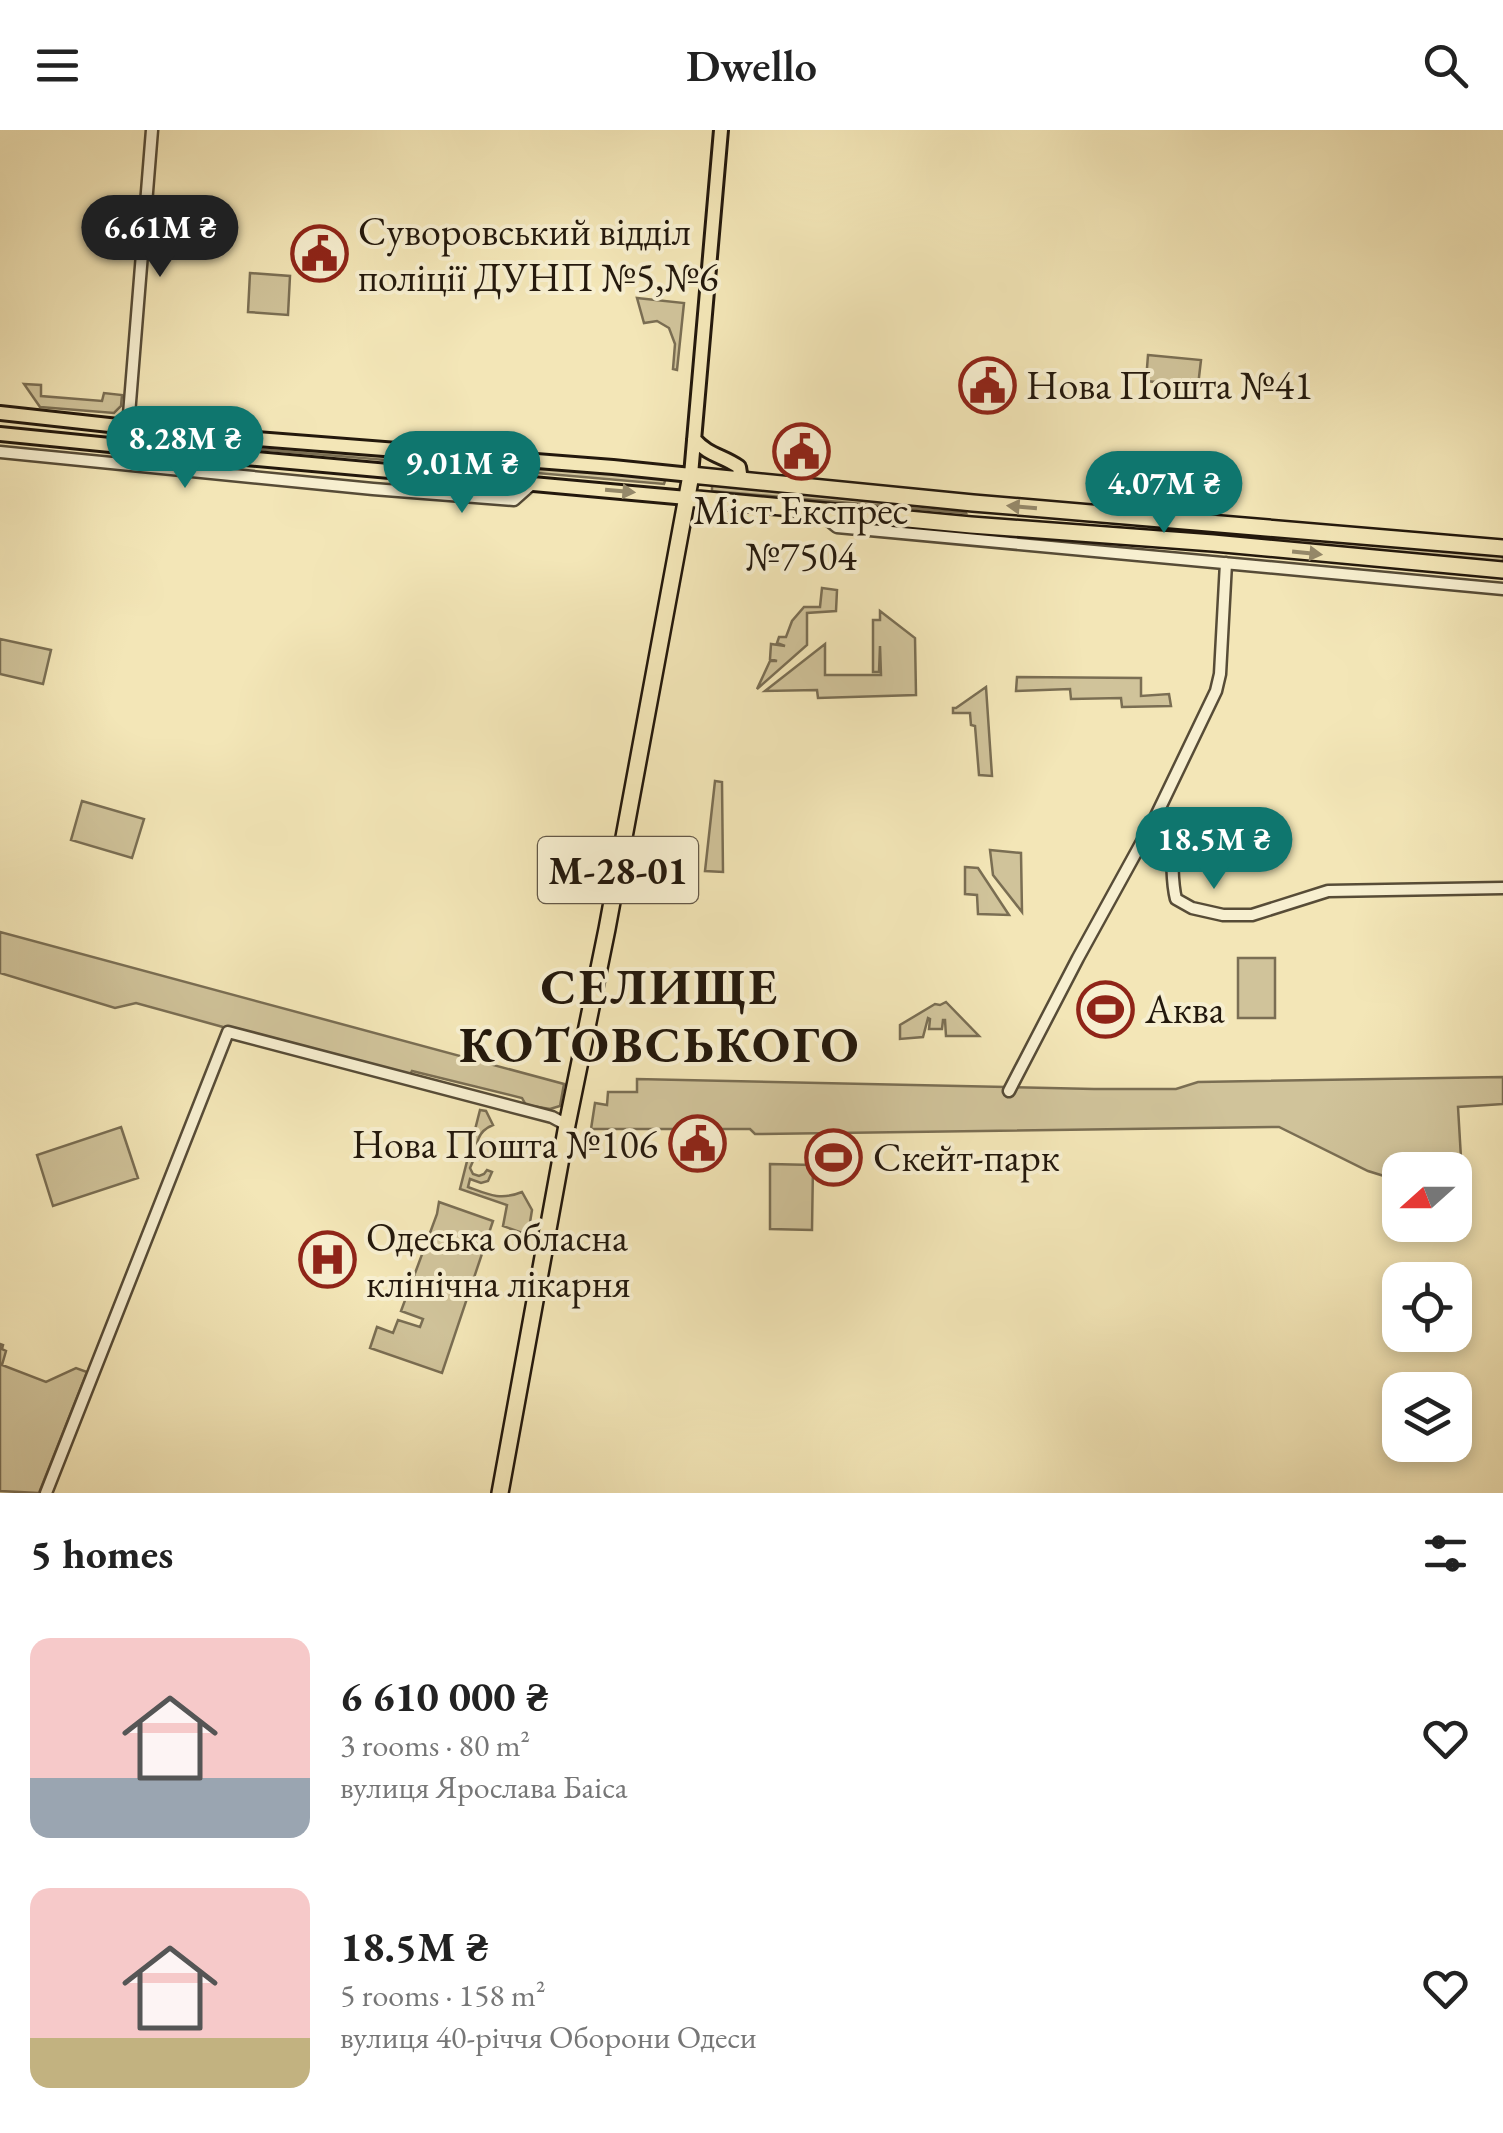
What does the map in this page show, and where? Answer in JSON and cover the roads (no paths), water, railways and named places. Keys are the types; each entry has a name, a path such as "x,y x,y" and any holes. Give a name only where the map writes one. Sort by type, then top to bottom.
{"highway":[{"path":"691,475 1503,548"},
{"name":"М-28-01","path":"500,1493 691,475"},
{"path":"687,498 1503,570"},
{"path":"971,525 973,503"},
{"path":"1246,547 1247,526"}],"main road":[{"path":"0,414 691,475 721,130"},
{"path":"180,452 182,432"},
{"path":"0,434 687,498"},
{"path":"694,440 705,451 739,467 742,480"}],"street":[{"path":"128,427 152,130"},
{"path":"0,452 373,490 514,500 532,484"},
{"path":"373,490 374,469"},
{"path":"816,510 836,526 1503,589"},
{"path":"1008,1090 1155,818 1219,683 1226,562"},
{"path":"1155,818 1166,828 1170,841 1176,899 1192,908 1222,915 1264,913 1328,891 1503,888"},
{"path":"46,1493 228,1032 552,1117 567,1125"}],"place":[{"name":"Суворовський відділ поліції ДУНП №5,№6","path":"319,254"},
{"name":"Нова Пошта №41","path":"987,385"},
{"name":"Міст Експрес №7504","path":"801,451"},
{"name":"Аква","path":"1106,1009"},
{"name":"Нова Пошта №106","path":"697,1144"},
{"name":"Скейт-парк","path":"834,1157"},
{"name":"Одеська обласна клінічна лікарня","path":"327,1260"}],"district":[{"name":"СЕЛИЩЕ КОТОВСЬКОГО","path":"660,1015"}]}
